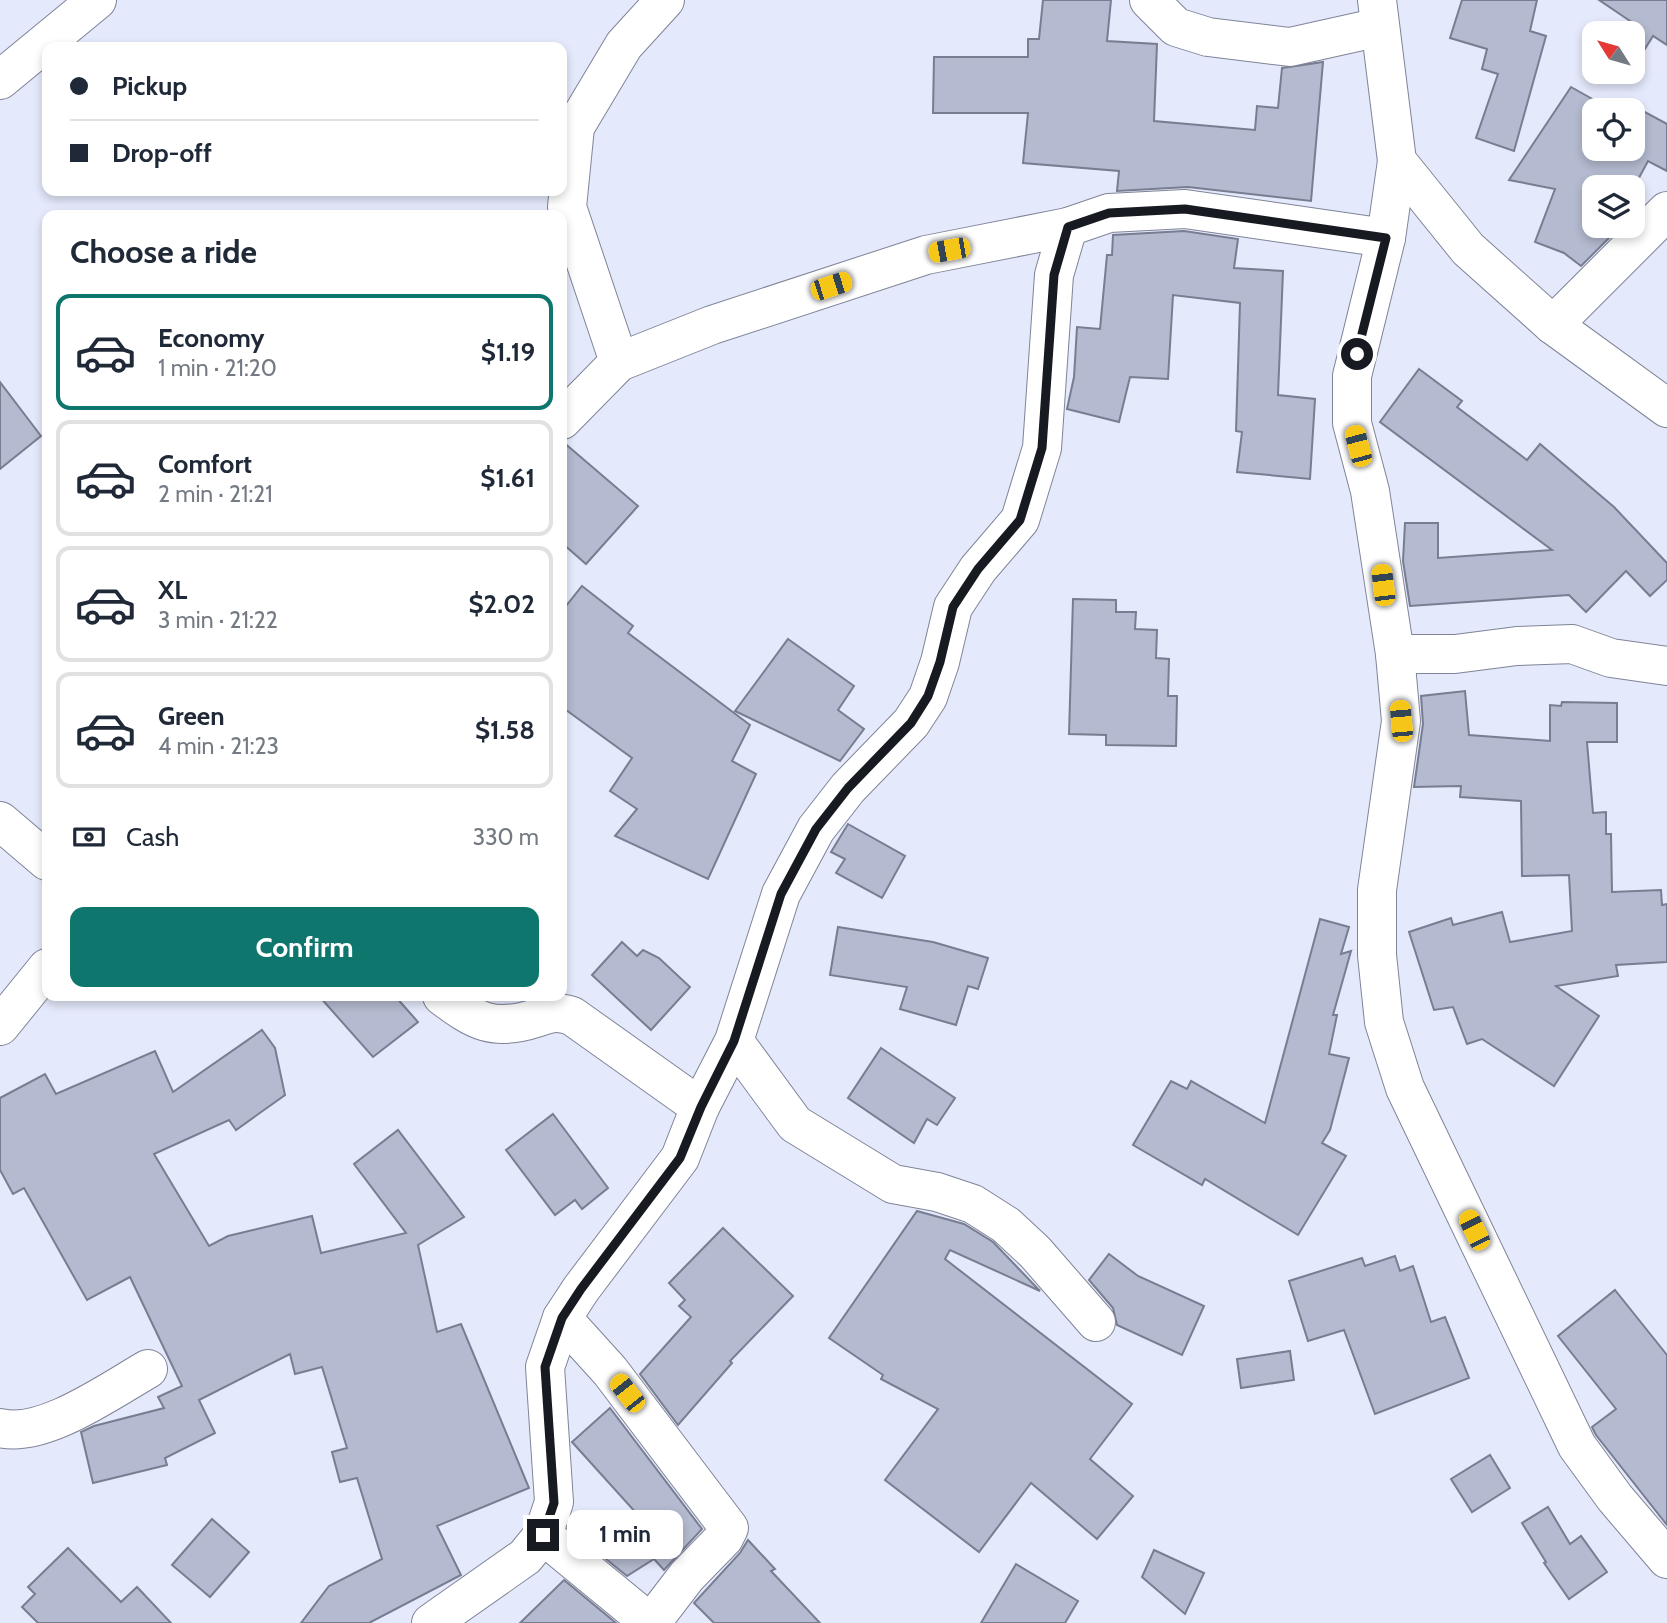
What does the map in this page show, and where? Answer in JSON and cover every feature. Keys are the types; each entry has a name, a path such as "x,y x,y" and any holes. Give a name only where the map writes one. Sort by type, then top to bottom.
{"street":[{"path":"46,42 97,0"},
{"path":"619,362 567,207 575,127 624,45 665,0"},
{"path":"1149,0 1175,27 1208,37 1290,47 1379,14 1397,161 1386,238 1352,376 1352,424 1370,491 1395,654 1401,721 1377,890 1377,955 1384,1022 1405,1088 1577,1446 1615,1498 1667,1559"},
{"path":"0,80 42,45"},
{"path":"1397,161 1468,248 1553,325 1667,408"},
{"path":"567,415 619,362 712,325 926,254 1068,227 1109,213 1185,209 1386,238"},
{"path":"1553,325 1667,211"},
{"path":"434,1622 526,1557 543,1535 554,1503 545,1367 562,1318 680,1158 701,1107 734,1041 781,894 816,829 848,788 911,723 928,696 940,662 953,607 978,569 1020,520 1042,448 1054,275 1068,227"},
{"path":"1395,654 1455,654 1572,644 1611,658 1667,666"},
{"path":"0,821 42,857"},
{"path":"0,1026 42,974"},
{"path":"448,1001 469,1017 489,1024 527,1020 554,1011 572,1016 701,1107"},
{"path":"734,1041 795,1124 893,1184 937,1192 973,1204 1006,1225 1035,1252 1096,1322"},
{"path":"543,1535 651,1623 687,1576 724,1538 729,1528 610,1371 562,1318"},
{"path":"0,1429 53,1422 149,1369"}],"building":[{"path":"1043,0 1111,0 1107,41 1157,44 1154,121 1255,130 1257,106 1278,108 1282,68 1323,62 1311,201 1188,187 1117,191 1119,171 1023,163 1028,113 933,113 934,57 1028,57 1028,39 1039,39"},
{"path":"1462,0 1537,0 1530,31 1546,36 1514,151 1476,138 1498,74 1482,69 1487,49 1450,38"},
{"path":"1599,0 1667,0 1667,45 1653,36 1645,49 1645,21 1630,21"},
{"path":"1571,87 1591,98 1582,98 1582,161 1645,161 1645,112 1667,124 1667,171 1648,161 1640,175 1582,175 1582,238 1609,238 1581,266 1564,253 1535,242 1555,189 1509,180"},
{"path":"1184,231 1238,239 1234,268 1283,271 1278,395 1315,399 1310,479 1237,472 1242,432 1236,431 1240,303 1173,295 1168,379 1130,377 1119,422 1067,409 1074,377 1077,327 1100,329 1107,255 1112,255 1113,235"},
{"path":"1419,369 1462,401 1457,407 1527,460 1540,444 1614,507 1667,563 1667,580 1650,596 1626,571 1586,612 1569,595 1410,606 1403,561 1405,523 1438,523 1438,558 1552,550 1380,422"},
{"path":"0,382 41,436 0,469"},
{"path":"567,445 638,506 586,564 567,547"},
{"path":"582,586 633,626 628,633 750,725 732,761 756,774 708,879 615,836 637,809 610,791 632,758 567,711 567,605"},
{"path":"1073,599 1116,600 1116,612 1136,612 1135,629 1157,630 1156,658 1169,659 1168,696 1177,696 1176,746 1106,745 1106,735 1069,734"},
{"path":"788,639 854,686 838,710 864,729 840,761 735,711"},
{"path":"1465,691 1469,735 1550,741 1550,705 1561,706 1562,702 1617,703 1617,742 1587,742 1593,813 1606,812 1606,834 1611,834 1612,892 1661,890 1662,905 1667,904 1667,962 1616,965 1618,976 1556,986 1599,1016 1554,1086 1482,1039 1467,1044 1453,1007 1434,1010 1409,932 1451,918 1453,925 1502,912 1510,942 1572,931 1569,875 1522,876 1521,801 1460,797 1461,786 1414,787 1423,724 1421,696"},
{"path":"848,824 905,856 882,898 836,873 845,859 831,852"},
{"path":"1320,919 1349,927 1341,954 1351,951 1333,1015 1337,1015 1329,1054 1349,1058 1330,1130 1322,1143 1346,1156 1298,1235 1205,1179 1202,1185 1133,1145 1171,1081 1187,1089 1191,1081 1265,1123"},
{"path":"838,927 933,942 988,958 978,989 968,986 956,1025 900,1009 907,987 830,975"},
{"path":"622,942 637,956 643,950 659,958 690,987 651,1030 592,975"},
{"path":"323,1001 399,1001 418,1022 373,1057"},
{"path":"262,1030 275,1048 285,1095 236,1130 229,1120 154,1154 209,1246 228,1236 312,1216 321,1253 406,1233 354,1164 398,1130 464,1217 418,1245 437,1332 461,1324 529,1488 437,1526 461,1575 369,1623 301,1623 329,1586 382,1559 357,1478 340,1482 332,1452 347,1448 322,1367 295,1374 290,1354 199,1400 215,1433 165,1458 167,1465 93,1483 81,1432 94,1426 164,1408 158,1397 182,1386 130,1277 87,1300 24,1188 13,1194 0,1170 0,1098 45,1074 56,1094 155,1051 173,1092"},
{"path":"881,1048 955,1098 937,1125 927,1119 914,1143 848,1098"},
{"path":"553,1114 608,1188 582,1209 575,1200 555,1215 506,1150"},
{"path":"917,1211 964,1224 993,1242 1040,1291 950,1250 945,1259 1132,1404 1090,1459 1133,1496 1097,1539 1031,1483 979,1552 885,1480 938,1409 881,1379 883,1375 829,1338"},
{"path":"723,1228 793,1296 730,1361 732,1363 678,1425 640,1374 691,1317 679,1306 685,1300 669,1283"},
{"path":"1109,1254 1138,1276 1204,1306 1182,1355 1117,1325 1113,1308 1089,1280"},
{"path":"1395,1256 1400,1271 1413,1266 1431,1322 1445,1317 1469,1378 1375,1414 1344,1330 1308,1341 1289,1281 1362,1258 1365,1266"},
{"path":"1615,1290 1667,1355 1667,1525 1596,1435 1592,1427 1616,1409 1558,1336"},
{"path":"1290,1351 1294,1380 1241,1388 1237,1359"},
{"path":"610,1408 702,1529 664,1570 654,1559 627,1576 595,1550 617,1529 638,1515 572,1442"},
{"path":"1490,1455 1510,1488 1472,1512 1451,1479"},
{"path":"1548,1507 1570,1544 1581,1536 1607,1572 1569,1599 1544,1563 1546,1562 1522,1523"},
{"path":"212,1519 249,1552 210,1597 172,1565"},
{"path":"748,1540 775,1569 771,1571 820,1623 714,1623 694,1603 740,1553"},
{"path":"68,1548 121,1602 137,1587 171,1623 38,1623 22,1607 35,1594 28,1587"},
{"path":"1154,1550 1204,1573 1185,1614 1142,1577"},
{"path":"1016,1564 1078,1601 1065,1623 981,1623"},
{"path":"564,1580 616,1623 520,1623"}],"route":[{"path":"543,1535 554,1503 545,1367 562,1318 680,1158 701,1107 734,1041 781,894 816,829 848,788 911,723 928,696 940,662 953,607 978,569 1020,520 1042,448 1054,275 1068,227 1109,213 1185,209 1386,238 1357,354"}]}
